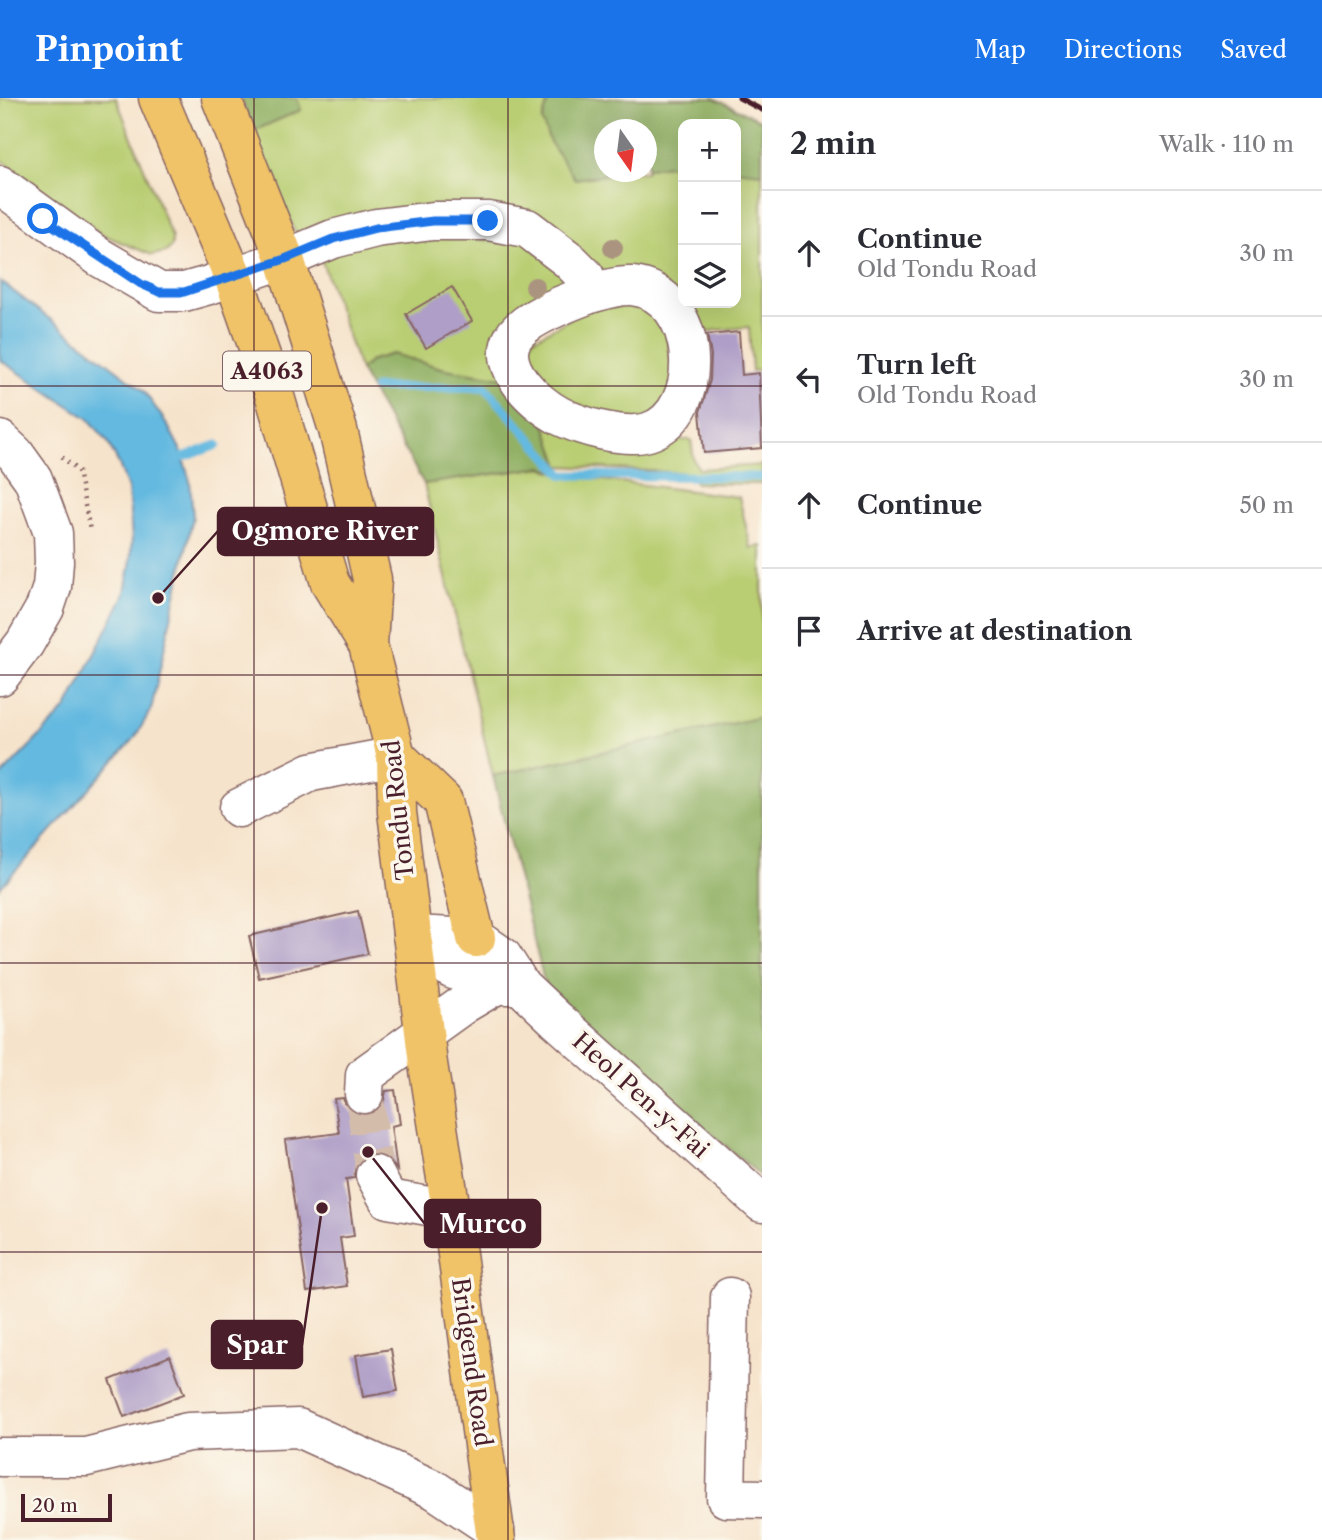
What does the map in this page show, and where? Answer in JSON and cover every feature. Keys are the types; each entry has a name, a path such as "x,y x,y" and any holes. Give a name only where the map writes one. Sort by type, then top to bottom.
{"main road":[{"name":"Tondu Road","path":"158,98 233,276 273,390 330,583 368,645 396,756 397,812 412,935"},
{"name":"Tondu Road","path":"221,98 285,259 338,430 372,579 368,645"},
{"path":"396,756 443,801 475,938"},
{"name":"Bridgend Road","path":"412,935 438,1139 451,1210 495,1535"}],"street":[{"path":"0,185 99,257 159,292 184,292 285,259 333,239 376,228 433,221 488,221 527,228 569,260 585,276 590,294"},
{"path":"619,286 648,290 670,305 683,327 689,355 684,392 675,412 660,427 636,434 623,434 560,416 531,394 510,366 509,345 520,328 548,312 590,294 619,286"},
{"path":"0,440 33,479 52,533 54,562 52,587 45,608 25,643 0,676"},
{"path":"239,807 311,772 396,756"},
{"path":"412,935 475,938"},
{"name":"Heol Pen-y-Fai","path":"412,935 451,969 509,985 762,1203"},
{"name":"Heol Pen-y-Fai","path":"475,938 502,956 509,985"},
{"path":"364,1094 365,1075 424,1032 509,985"},
{"path":"375,1175 388,1199 451,1210"},
{"path":"730,1297 726,1498 762,1499"},
{"path":"0,1457 86,1457 188,1432 298,1428 435,1490 495,1535"}],"green space":[{"path":"0,98 116,98 172,238 172,246 166,252 152,255 101,234 0,159"},
{"path":"241,98 297,98 301,110 253,131"},
{"path":"297,98 549,98 542,121 575,179 594,176 594,182 657,182 657,167 678,166 678,308 741,308 741,171 762,173 762,370 752,371 749,327 702,334 617,282 531,219 314,234 295,232 253,131 301,110"},
{"path":"549,98 714,98 762,121 762,173 741,171 741,119 678,119 678,166 657,167 657,119 594,119 594,176 575,179 550,142 542,121"},
{"path":"381,235 524,240 575,287 559,294 510,379 445,369 393,354 372,360 360,370 319,253"},
{"path":"607,298 663,312 675,389 646,423 550,398 518,348"},
{"path":"393,354 445,369 510,379 542,416 563,475 542,467 424,484 360,370 372,360"},
{"path":"542,416 661,440 691,440 694,461 699,469 762,465 762,484 696,483 688,473 560,466"},
{"path":"542,467 563,475 739,497 751,548 762,546 762,717 493,776 424,484"},
{"path":"762,717 762,1177 547,993 493,776"}],"water":[{"path":"0,281 143,390 167,424 180,449 190,481 193,517 151,710 134,739 0,888 0,777 67,708 124,596 132,538 128,489 107,441 89,419 0,360"}],"building":[{"path":"452,287 472,321 426,348 406,314"},
{"path":"739,332 742,375 759,373 762,448 704,453 700,412 710,380 711,355 707,335"},
{"path":"358,911 368,954 259,978 249,936"},
{"path":"395,1090 400,1124 391,1126 397,1170 387,1157 375,1153 364,1156 356,1164 354,1178 346,1179 354,1236 340,1238 347,1286 307,1292 285,1140 339,1133 334,1099 343,1098 352,1112 364,1116 374,1113 383,1105 386,1091"},
{"path":"391,1349 398,1391 363,1397 356,1355"},
{"path":"170,1356 184,1394 124,1417 110,1380"}],"waterway":[{"path":"375,388 485,387 563,475 762,477"},
{"path":"173,461 217,445"}],"tunnel":[{"path":"364,1094 375,1175"}],"railway":[{"path":"739,98 762,110"}],"place":[{"name":"Ogmore River","path":"158,598"},
{"name":"Murco","path":"368,1152"},
{"name":"Spar","path":"322,1208"}],"route":[{"path":"43,219 141,284 167,293 184,292 209,285 333,239 376,228 433,221 488,221"}]}
